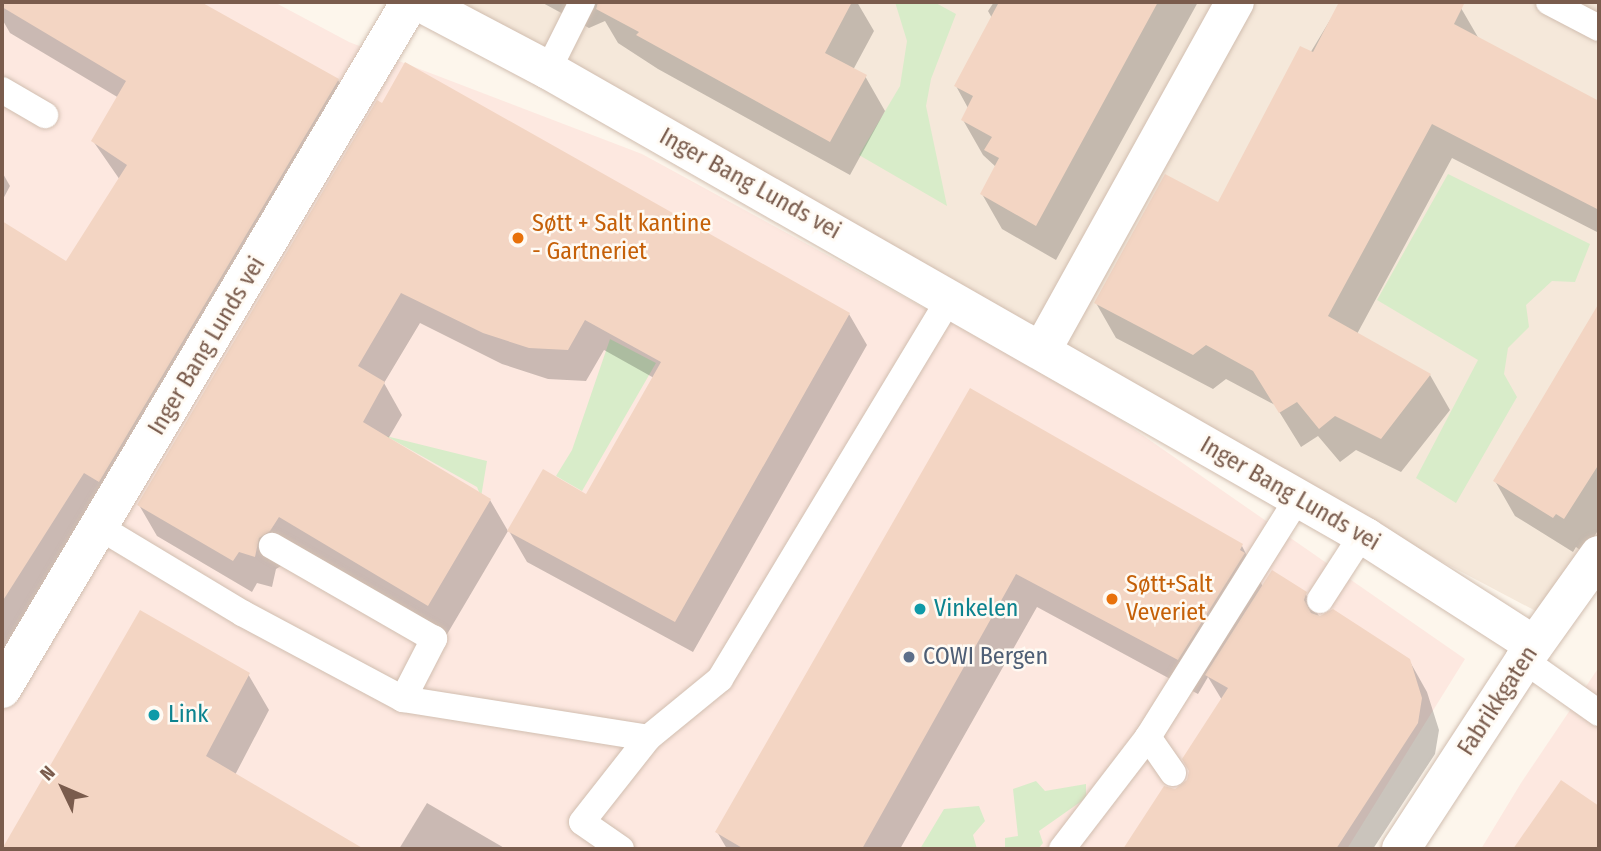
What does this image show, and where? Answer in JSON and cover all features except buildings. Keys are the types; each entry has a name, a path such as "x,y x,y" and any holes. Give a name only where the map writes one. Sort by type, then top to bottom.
{"street":[{"name":"Inger Bang Lunds vei","path":"2,688 101,528 410,2"},
{"name":"Inger Bang Lunds vei","path":"419,2 548,70 1298,498 1362,536 1529,652"},
{"path":"1042,350 1235,2"},
{"name":"Fabrikkgaten","path":"1401,849 1529,652 1599,555"}],"lane":[{"path":"548,70 582,2"},
{"path":"1549,2 1599,29"},
{"path":"2,90 45,115"},
{"path":"621,849 582,822 648,738 720,679 950,297"},
{"path":"1062,849 1148,737 1298,498"},
{"path":"101,528 242,613 403,699 648,738"},
{"path":"1320,600 1362,536"},
{"path":"272,545 435,639 403,699"},
{"path":"1529,652 1599,713"},
{"path":"1148,737 1173,772"}],"shaded area":[{"path":"2,2 274,2 349,42 642,154 1089,398 1465,659 1347,849 2,849"},
{"path":"383,2 1599,2 1599,542 1547,617"},
{"path":"1599,667 1599,849 1481,849 1521,783"}],"green space":[{"path":"895,2 934,2 956,14 931,79 926,106 947,206 859,155 900,86 907,41"},
{"path":"1448,174 1590,244 1575,282 1552,281 1526,305 1529,327 1508,348 1504,374 1517,397 1456,503 1416,478 1478,360 1377,300"},
{"path":"610,339 656,363 582,491 556,476 572,450"},
{"path":"386,436 487,461 481,497 477,487"},
{"path":"1036,781 1045,791 1086,784 1086,798 1039,831 1043,843 1038,849 1005,849 1005,838 1018,836 1013,789"},
{"path":"979,806 985,821 973,835 977,849 920,849 944,809"}],"place":[{"name":"Søtt + Salt kantine - Gartneriet","path":"518,238"},
{"name":"Søtt+Salt Veveriet","path":"1112,599"},
{"name":"Vinkelen","path":"920,609"},
{"name":"COWI Bergen","path":"909,657"},
{"name":"Link","path":"154,715"}]}
